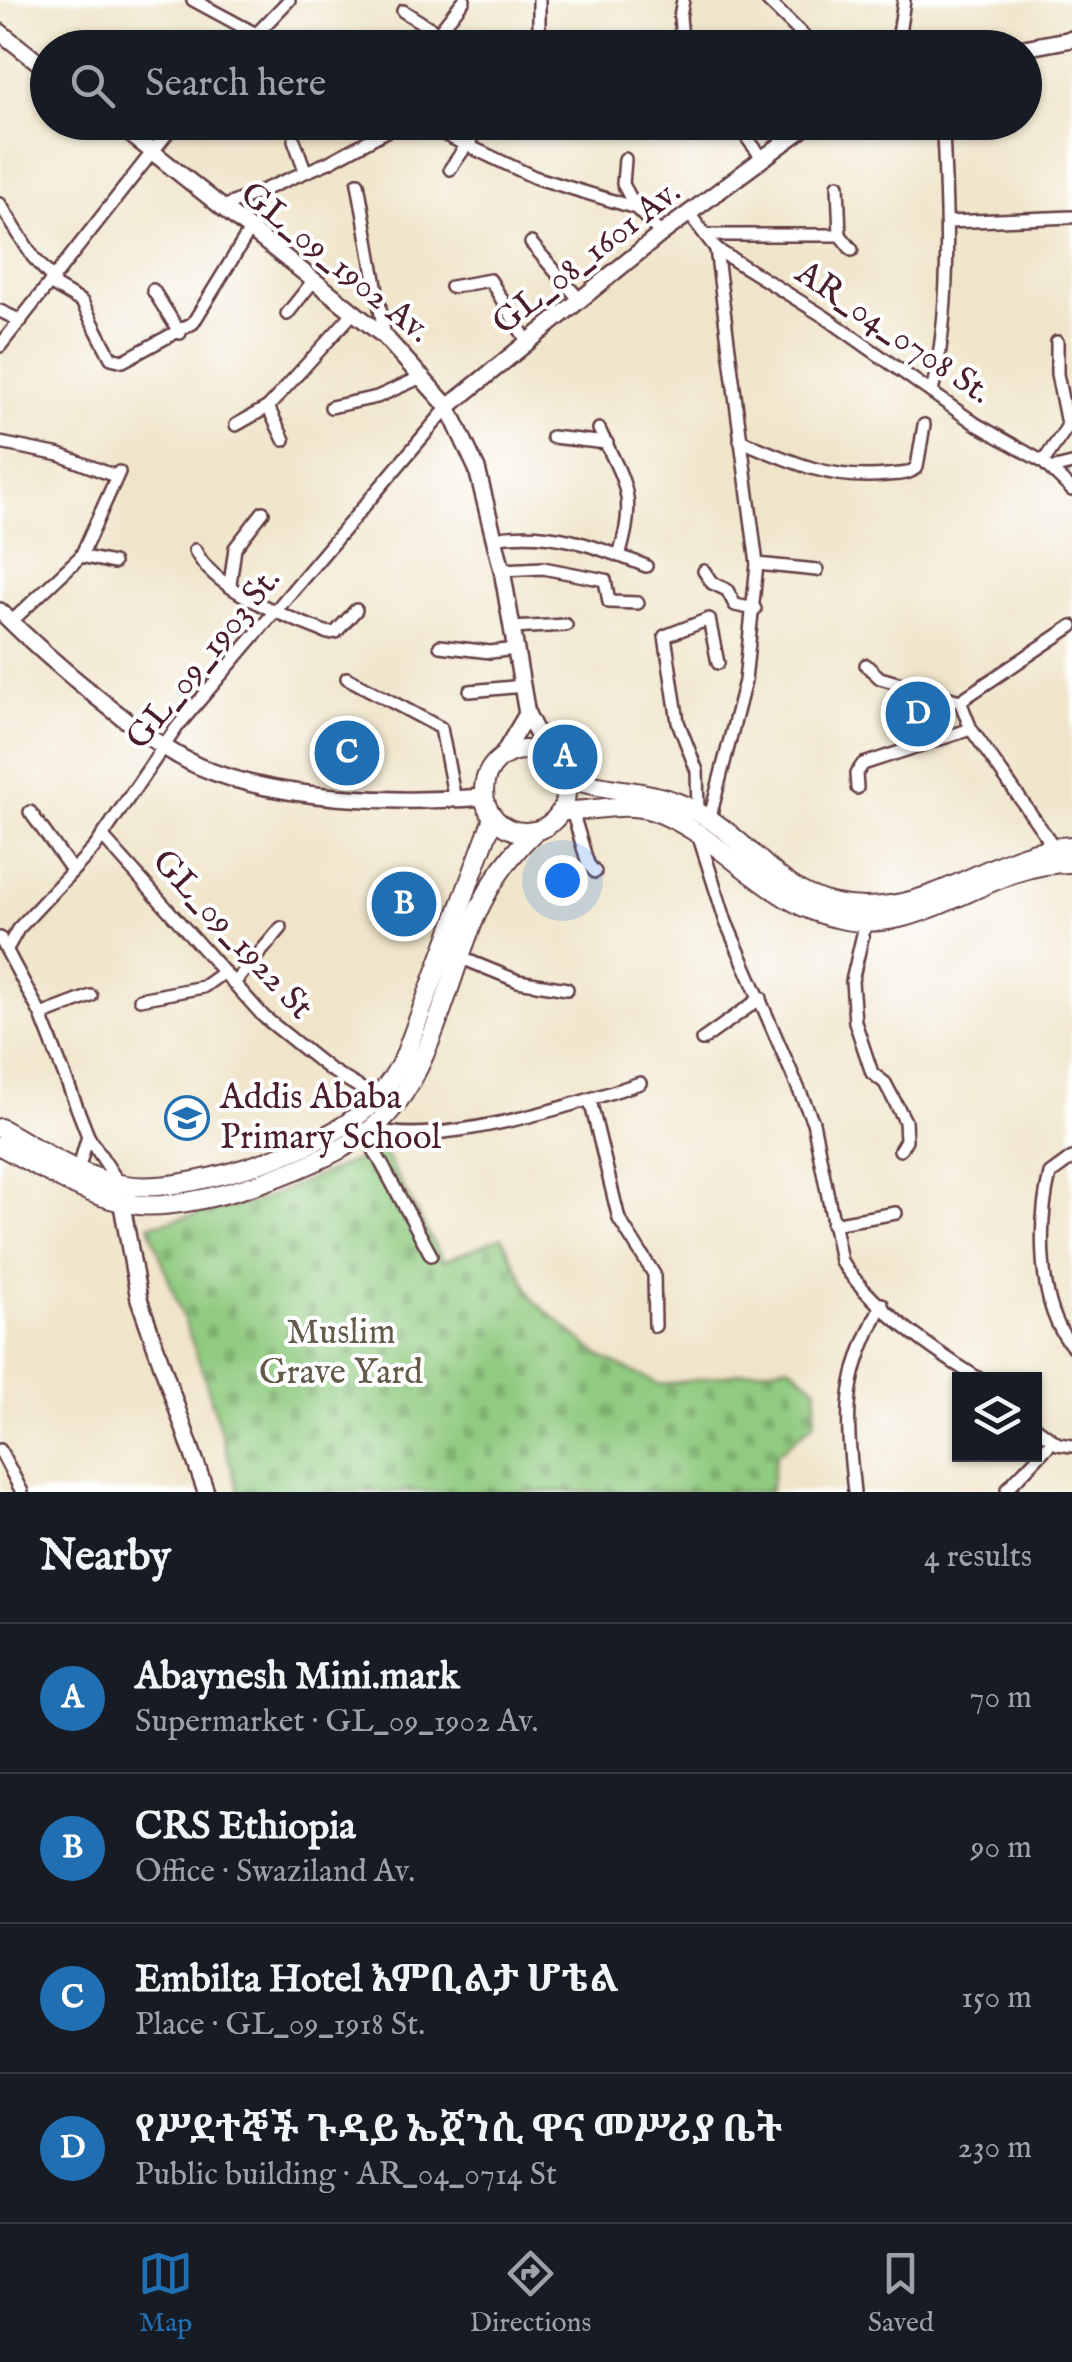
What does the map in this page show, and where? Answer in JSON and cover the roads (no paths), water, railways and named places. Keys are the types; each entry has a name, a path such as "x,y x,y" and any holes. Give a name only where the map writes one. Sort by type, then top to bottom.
{"main road":[{"path":"0,32 30,56"},
{"path":"1042,45 1072,39"},
{"name":"GL_09_1902 Av.","path":"137,140 386,337 448,408 477,469 502,570 526,714 548,756"},
{"name":"GL_08_1601 Av.","path":"448,408 661,234 788,140"},
{"path":"6,617 163,746 202,768 277,789 455,800 484,797"},
{"path":"526,714 487,774 484,797 493,818 512,830 536,831"},
{"path":"502,756 526,750 548,756 567,778 592,788 638,790 702,822 795,888 836,903 870,906 913,900 990,866 1063,846"},
{"path":"567,778 567,811"},
{"path":"0,1146 65,1182 171,1204 225,1194 316,1160 372,1128 398,1102 419,1067 488,885 509,856 536,831 567,811 636,807 702,822 784,900 813,913 866,921 904,918 1034,868 1072,863"},
{"path":"0,1128 120,1193 219,1176 337,1130 377,1098 404,1058 493,818"},
{"path":"120,1193 139,1299 206,1492"}],"street":[{"path":"194,0 250,30"},
{"path":"259,30 289,0"},
{"path":"440,30 464,0"},
{"path":"539,0 539,30"},
{"path":"682,30 683,0"},
{"path":"766,0 797,30"},
{"path":"899,30 902,0"},
{"path":"403,11 433,30"},
{"path":"0,346 160,140"},
{"path":"294,140 305,170"},
{"path":"221,208 366,140"},
{"path":"450,140 534,177 636,208"},
{"path":"450,170 470,140"},
{"path":"749,140 763,159"},
{"path":"932,392 943,346 948,222 943,140"},
{"path":"625,158 622,184 636,208 661,234"},
{"path":"358,182 386,337"},
{"path":"838,186 840,235 852,250"},
{"path":"0,204 52,282 82,302 111,358 118,361 180,333 204,306 250,230"},
{"name":"AR_04_0708 St.","path":"690,215 716,249 976,424 1047,465 1072,490"},
{"path":"948,222 1072,217"},
{"path":"706,235 840,235"},
{"path":"531,243 579,299"},
{"path":"702,822 737,722 756,609 757,564 716,249"},
{"path":"287,314 314,280"},
{"path":"451,288 490,280 527,342"},
{"path":"153,290 180,333"},
{"path":"0,311 21,321"},
{"path":"236,425 268,407 355,311"},
{"path":"1047,465 1070,422 1057,374 1058,342"},
{"name":"GL_09_1902 Av.","path":"332,407 377,397 424,376"},
{"path":"268,407 284,440"},
{"name":"GL_09_1903 St.","path":"4,943 102,836 163,746 448,408"},
{"path":"740,440 816,472 862,479 911,473 920,458 924,425"},
{"path":"598,429 630,495 628,523 619,556"},
{"path":"552,436 606,443"},
{"path":"0,443 60,454 117,474 81,556 6,617"},
{"path":"1047,465 1072,464"},
{"path":"230,584 234,548 263,512"},
{"path":"494,538 523,532 551,535 646,566"},
{"path":"196,550 202,564 230,584 276,612 332,634 356,610"},
{"path":"81,556 112,563"},
{"path":"757,564 816,570"},
{"path":"502,570 544,568 605,580 609,602 638,603"},
{"path":"704,571 712,584 727,590 735,604 756,609"},
{"path":"718,663 709,619 665,636 678,722 698,771 702,822 720,907 813,1122 841,1261 854,1280 941,1354 969,1372"},
{"path":"512,628 566,625"},
{"path":"866,665 880,678 962,699 1072,626"},
{"path":"440,646 490,652 516,649"},
{"path":"347,678 441,728 455,800"},
{"path":"470,691 523,686"},
{"path":"962,699 972,729 1063,846"},
{"path":"857,788 856,774 862,764 972,729"},
{"path":"567,811 588,864 595,872"},
{"path":"30,812 72,870"},
{"name":"GL_09_1922 St","path":"102,836 279,1031 348,1082 377,1098"},
{"path":"866,921 854,970 856,1022 869,1068 886,1083 905,1121 906,1140 900,1150"},
{"path":"234,982 282,928"},
{"path":"4,943 41,1015 88,1136 120,1193"},
{"path":"459,958 518,982 567,989"},
{"path":"140,999 203,986 224,972"},
{"path":"41,1015 91,996"},
{"path":"702,1040 761,998"},
{"path":"431,1255 372,1146 372,1128 412,1134 456,1130 590,1100 640,1083"},
{"path":"590,1100 619,1219 654,1274 655,1326"},
{"path":"78,1170 88,1136"},
{"path":"1072,1158 1050,1174 1042,1248 1047,1288 1072,1346"},
{"path":"832,1224 896,1213"},
{"path":"854,1492 849,1385 860,1347 882,1304"},
{"path":"1042,1432 1054,1441 1072,1446"},
{"path":"1007,1489 1054,1441"},
{"path":"0,1450 22,1492"}],"place":[{"name":"የሥደተኞች ጉዳይ ኤጀንሲ ዋና መሥሪያ ቤት","path":"918,714"},
{"name":"Embilta Hotel እምቢልታ ሆቴል","path":"347,753"},
{"name":"Abaynesh Mini.mark","path":"565,757"},
{"name":"CRS Ethiopia","path":"404,904"},
{"name":"Addis Ababa Primary School","path":"187,1118"}],"park label":[{"name":"Muslim Grave Yard","path":"341,1353"}]}
